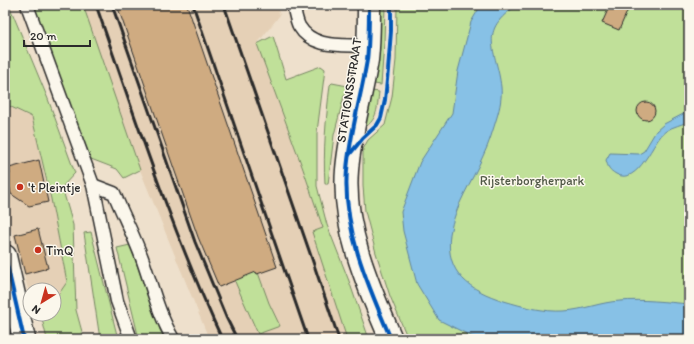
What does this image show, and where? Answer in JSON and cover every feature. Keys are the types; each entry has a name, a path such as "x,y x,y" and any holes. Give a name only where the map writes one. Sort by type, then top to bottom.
{"street":[{"name":"STATIONSSTRAAT","path":"369,5 368,46 363,85 352,127 347,171 347,194 349,220 368,287 391,339"},
{"path":"5,256 10,305 24,339"}],"lane":[{"path":"26,5 93,185 117,301 131,339"},
{"path":"293,5 299,25 304,33 311,39 332,45 368,46"},
{"path":"93,185 114,193 142,258 155,301 164,324 173,339"}],"shaded area":[{"path":"70,5 276,5 280,15 257,44 303,169 322,226 349,281 369,339 209,339 140,170 112,91"},
{"path":"5,104 32,117 51,199 67,282 62,289 62,282 26,282 5,209"}],"green space":[{"path":"5,5 9,5 48,99 75,173 62,187 73,225 76,310 84,339 47,339 43,322 62,322 62,289 67,282 51,199 32,117 5,104"},
{"path":"29,5 83,5 140,170 124,178 117,169 91,159"},
{"path":"378,5 385,5 381,85 374,84"},
{"name":"Rijsterborgherpark","path":"397,5 689,5 689,339 408,339 390,296 376,253 365,211 363,186 363,149 368,140 385,125 392,97 396,60"},
{"path":"273,36 286,79 321,66 325,69 317,132 317,186 327,225 349,281 369,339 347,339 312,232 323,228 257,44"},
{"path":"332,83 353,87 344,96 334,135 328,184 325,184 325,134 330,85"},
{"path":"372,91 379,92 376,113 369,125 364,128"},
{"path":"236,212 269,303 280,326 258,334 236,284 214,219"},
{"path":"91,232 118,339 100,339 84,233"},
{"path":"130,245 160,330 165,339 139,339 117,248"}],"water":[{"path":"481,5 518,5 505,14 497,24 493,33 492,42 501,87 500,102 491,137 452,223 449,248 456,270 471,286 481,292 504,301 541,310 564,311 629,300 689,304 689,339 585,339 554,336 542,339 486,339 473,337 439,320 417,284 403,231 401,212 420,162 452,113 458,71 471,22"},
{"path":"689,111 689,121 666,131 645,160 632,174 624,176 616,174 609,168 606,160 610,153 639,154 644,151 656,131 664,124"}],"building":[{"path":"117,5 187,5 277,267 257,274 256,272 219,287 198,237"},
{"path":"610,5 630,5 619,30 602,23"},
{"path":"646,102 652,105 655,111 652,117 646,120 640,117 637,111 640,105"},
{"path":"39,160 48,202 29,206 11,194 7,175 10,174 9,168"},
{"path":"38,229 48,268 25,274 15,235"}],"railway":[{"path":"96,5 170,215 222,339"},
{"path":"112,5 195,242 226,317 237,339"},
{"path":"193,5 308,339"},
{"path":"224,5 339,339"}],"cycle path":[{"path":"369,5 369,39 367,60 348,156 347,192 353,236 359,257 374,299 391,339"},
{"path":"349,155 363,138 377,125 381,118 385,100 388,70 391,5"},
{"path":"5,256 24,339"}],"place":[{"name":"'t Pleintje","path":"20,187"},
{"name":"TinQ","path":"38,250"}]}
